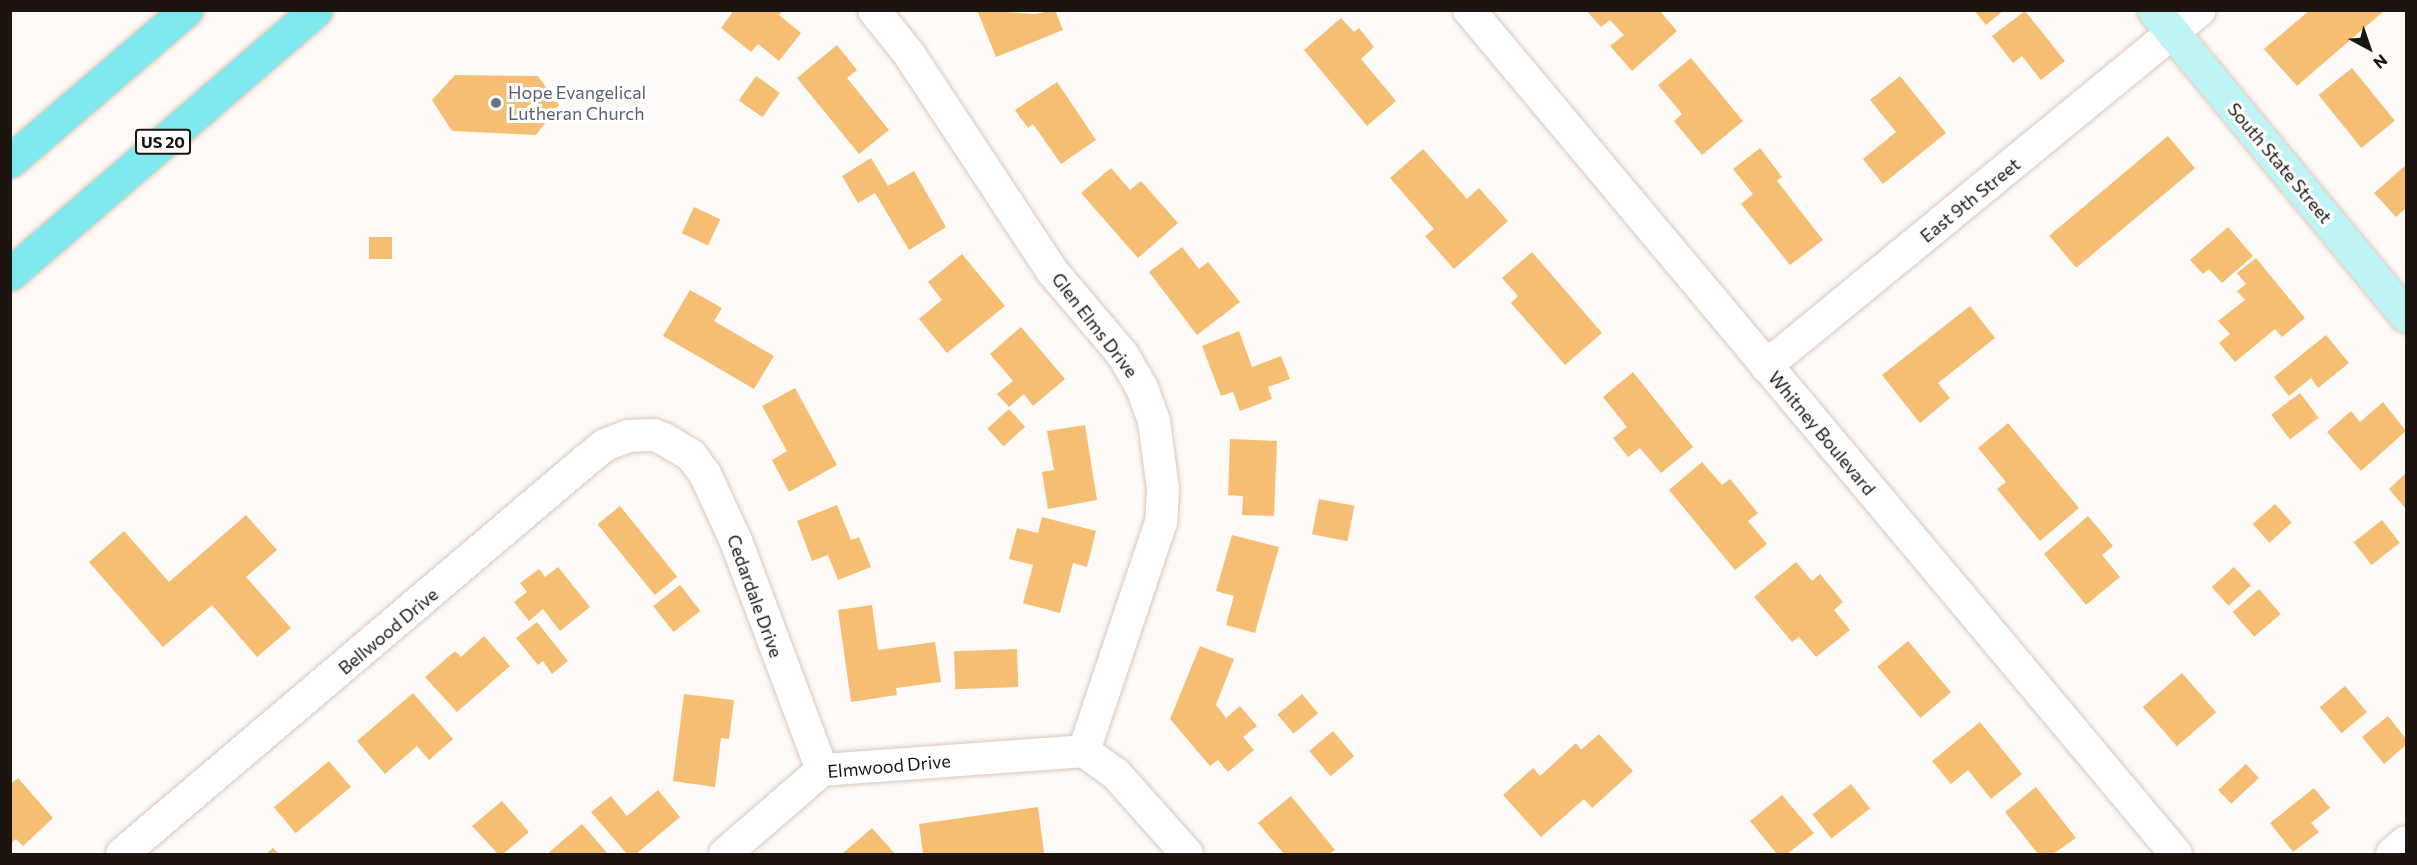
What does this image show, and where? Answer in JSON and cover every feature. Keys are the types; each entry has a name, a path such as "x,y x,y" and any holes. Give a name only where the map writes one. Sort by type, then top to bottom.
{"main road":[{"path":"10,163 186,10"},
{"name":"US 20","path":"10,274 316,10"},
{"name":"South State Street","path":"2164,22 2406,316"}],"street":[{"name":"Glen Elms Drive","path":"874,10 909,54 1052,271 1123,355 1142,388 1154,422 1163,489 1161,522 1084,751"},
{"name":"Whitney Boulevard","path":"1470,10 2176,855"},
{"name":"East 9th Street","path":"1766,366 2164,22 2200,10"},
{"name":"Bellwood Drive","path":"122,855 605,445 628,436 654,435 664,439"},
{"name":"Cedardale Drive","path":"664,439 691,455 705,474 736,541 822,770"},
{"name":"Elmwood Drive","path":"725,855 822,770 1084,751"},
{"path":"1084,751 1116,774 1186,855"},
{"path":"2392,855 2406,842"}],"building":[{"path":"728,10 783,10 779,15 801,33 779,61 758,44 751,52 721,28 732,13"},
{"path":"977,10 1035,14 1055,10 1063,30 996,57"},
{"path":"1586,10 1659,10 1677,31 1632,71 1610,46 1624,35 1610,20 1601,27"},
{"path":"1974,10 2004,10 1986,25"},
{"path":"2310,10 2385,10 2297,86 2264,49"},
{"path":"2025,11 2065,61 2041,80 2022,56 2013,63 1992,36"},
{"path":"1341,18 1354,32 1359,28 1374,47 1361,59 1396,101 1367,126 1304,50"},
{"path":"837,45 857,70 847,78 889,130 859,154 797,78"},
{"path":"1691,58 1743,121 1702,155 1674,121 1682,114 1658,85"},
{"path":"2352,68 2395,121 2361,148 2319,95"},
{"name":"Hope Evangelical Lutheran Church","path":"455,75 538,76 559,105 536,135 452,131 432,100"},
{"path":"756,76 780,93 763,117 739,101"},
{"path":"1900,76 1946,133 1883,184 1863,159 1896,132 1870,100"},
{"path":"1057,82 1096,140 1061,164 1033,124 1028,128 1015,110"},
{"path":"2168,136 2195,168 2076,268 2049,236"},
{"path":"1760,148 1782,177 1777,181 1823,240 1790,265 1741,204 1753,194 1733,169"},
{"path":"1423,149 1467,199 1479,188 1508,221 1454,269 1425,236 1434,229 1390,178"},
{"path":"871,158 888,186 914,171 946,227 909,250 875,193 858,203 842,176"},
{"path":"2406,165 2406,208 2396,217 2374,193"},
{"path":"1111,168 1130,190 1141,181 1178,223 1138,258 1081,193"},
{"path":"694,207 720,219 708,246 682,233"},
{"path":"2228,227 2253,256 2222,283 2209,269 2203,274 2190,260"},
{"path":"369,237 392,237 392,259 369,259"},
{"path":"1182,247 1199,269 1208,262 1240,302 1197,335 1149,272"},
{"path":"1532,252 1602,333 1565,365 1511,303 1518,296 1502,278"},
{"path":"962,254 1005,306 947,353 919,319 942,300 928,282"},
{"path":"2256,258 2305,318 2282,337 2275,329 2235,362 2219,343 2230,334 2218,321 2245,300 2237,291 2246,284 2237,273"},
{"path":"690,290 722,308 714,321 774,356 754,389 663,336"},
{"path":"1970,306 1995,338 1938,383 1950,398 1920,423 1882,375"},
{"path":"1021,327 1065,379 1033,406 1024,394 1009,407 997,394 1013,381 990,354"},
{"path":"1239,331 1252,367 1281,356 1290,379 1268,387 1272,399 1240,411 1233,392 1221,396 1202,346"},
{"path":"2326,335 2349,363 2318,388 2311,378 2289,396 2274,377"},
{"path":"1633,372 1693,447 1661,473 1640,448 1628,457 1613,438 1627,427 1603,397"},
{"path":"795,388 837,465 789,492 772,460 787,451 762,406"},
{"path":"2300,393 2319,418 2290,439 2271,415"},
{"path":"2383,402 2406,431 2361,471 2327,432 2351,411 2360,422"},
{"path":"1009,409 1025,427 1004,446 987,428"},
{"path":"2008,423 2079,508 2040,541 1997,489 2006,482 1978,448"},
{"path":"1085,425 1097,500 1048,509 1042,472 1054,470 1047,431"},
{"path":"1230,439 1277,441 1274,516 1242,515 1243,496 1228,495"},
{"path":"1702,462 1722,485 1730,479 1758,513 1748,521 1767,544 1735,570 1669,490"},
{"path":"2406,473 2406,509 2389,489"},
{"path":"1319,499 1354,506 1347,541 1312,534"},
{"path":"2275,504 2292,523 2269,543 2253,524"},
{"path":"837,505 851,540 859,537 871,567 838,580 828,555 812,561 797,521"},
{"path":"620,506 677,577 655,595 597,524"},
{"path":"246,515 277,550 246,577 291,628 257,657 212,605 163,647 89,562 124,531 169,582"},
{"path":"2088,516 2113,546 2102,555 2120,577 2086,605 2044,554"},
{"path":"1042,517 1096,531 1087,567 1073,563 1060,613 1023,603 1033,565 1009,559 1017,528 1038,533"},
{"path":"2382,520 2400,543 2371,565 2354,542"},
{"path":"1232,535 1279,547 1255,633 1226,625 1234,596 1216,591"},
{"path":"1796,562 1812,581 1820,574 1843,602 1834,610 1850,630 1816,657 1799,637 1792,642 1754,597"},
{"path":"558,567 590,607 560,631 543,609 529,621 514,602 527,592 520,583 539,569 545,577"},
{"path":"2234,567 2251,586 2228,606 2212,587"},
{"path":"680,585 700,611 674,632 653,606"},
{"path":"2259,589 2281,614 2254,637 2233,612"},
{"path":"872,605 878,650 935,642 941,682 896,688 897,695 851,702 838,610"},
{"path":"537,622 568,661 552,674 543,661 538,665 516,638"},
{"path":"484,636 510,666 457,712 425,677 455,651 461,657"},
{"path":"1908,641 1951,692 1920,718 1877,667"},
{"path":"1200,646 1234,659 1216,705 1226,718 1240,706 1257,726 1243,737 1254,750 1228,772 1218,760 1210,766 1170,719"},
{"path":"1017,649 1018,687 955,689 954,651"},
{"path":"2182,673 2216,712 2177,746 2143,707"},
{"path":"2345,686 2367,712 2342,733 2320,707"},
{"path":"413,693 453,739 429,760 417,746 385,774 357,741"},
{"path":"684,694 734,700 729,739 721,738 715,787 673,781"},
{"path":"1302,694 1318,713 1294,734 1277,715"},
{"path":"2388,716 2406,739 2406,745 2384,764 2362,737"},
{"path":"1980,722 2022,774 1991,799 1968,770 1951,784 1932,761"},
{"path":"1333,731 1354,756 1330,776 1309,751"},
{"path":"1599,734 1633,771 1592,808 1584,799 1541,837 1503,795 1533,768 1540,776 1576,743 1581,750"},
{"path":"329,761 351,787 296,833 274,807"},
{"path":"2246,764 2259,778 2231,804 2218,790"},
{"path":"18,778 53,818 23,846 16,839 10,844 10,784"},
{"path":"1851,784 1870,808 1831,839 1812,814"},
{"path":"2036,787 2076,838 2053,854 2038,854 2005,812"},
{"path":"2314,788 2330,808 2311,823 2319,832 2293,852 2270,823"},
{"path":"658,790 680,817 636,854 627,854 591,812 611,796 627,816"},
{"path":"1782,795 1814,833 1787,854 1777,854 1750,821"},
{"path":"1291,796 1335,850 1329,854 1284,854 1258,823"},
{"path":"502,801 529,832 503,854 498,854 472,826"},
{"path":"1038,807 1044,853 923,854 919,824"},
{"path":"582,824 608,854 547,854"},
{"path":"872,828 895,854 842,854"},
{"path":"273,848 279,854 266,854"}],"place":[{"name":"Hope Evangelical Lutheran Church","path":"496,103"}]}
